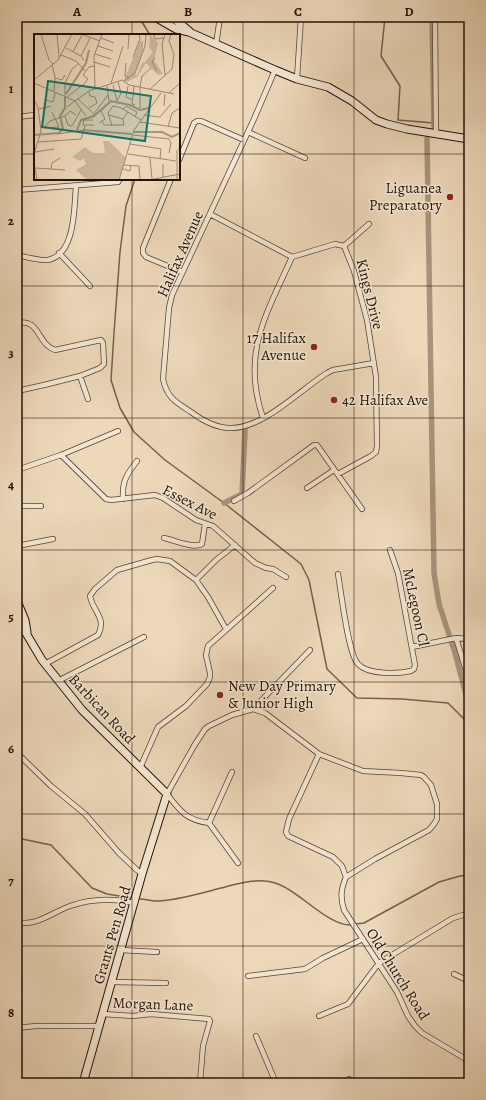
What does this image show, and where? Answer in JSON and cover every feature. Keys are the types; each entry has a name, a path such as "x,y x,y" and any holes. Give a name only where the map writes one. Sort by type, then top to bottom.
{"main road":[{"path":"155,17 176,30 189,32 297,79 328,87 352,101 376,120 407,129 469,139"},
{"path":"170,17 178,21 189,32"},
{"name":"Barbican Road","path":"17,601 25,620 28,634"},
{"name":"Barbican Road","path":"17,618 45,664 82,710 167,794"},
{"name":"Grants Pen Road","path":"83,1083 142,874 167,794"}],"street":[{"path":"216,45 220,17"},
{"path":"297,79 300,17"},
{"path":"435,17 436,133"},
{"name":"Halifax Avenue","path":"275,70 248,132 172,295 169,308 163,379 165,388 172,399 204,421 230,428 242,427 272,414 333,370 374,363"},
{"path":"17,117 34,115"},
{"path":"180,158 194,124 197,121 201,121 244,140"},
{"path":"248,132 305,158"},
{"path":"171,180 143,248 143,253 146,256 182,272"},
{"path":"17,190 76,186 119,181"},
{"path":"17,255 47,260 60,253 67,245 70,235 76,186"},
{"path":"210,214 292,257 263,322 257,340 254,362 254,380 263,418"},
{"path":"344,246 369,224"},
{"name":"Kings Drive","path":"292,257 335,244 344,246 354,271 363,304 376,377 377,446 376,452 338,474"},
{"path":"60,253 90,286"},
{"path":"17,323 26,322 33,326 49,348 54,350 100,340 103,343 104,354 104,364 100,368 80,376 17,391"},
{"path":"80,376 88,399"},
{"path":"17,470 61,455 118,431"},
{"path":"234,501 248,493 314,445 317,445 320,447 334,470 362,509"},
{"name":"Essex Ave","path":"61,455 106,499 111,500 159,496 196,520 213,526 255,563 266,568 273,569 286,577"},
{"path":"123,499 123,484 129,471 136,462"},
{"path":"307,488 334,470"},
{"path":"17,506 41,506"},
{"path":"164,538 192,546 198,546 202,544 205,524"},
{"path":"17,546 53,539"},
{"path":"196,580 216,560 235,545"},
{"name":"McLegoon Cl","path":"338,574 351,652 358,665 368,670 380,673 409,671 414,669 415,665 412,647 398,573 390,550"},
{"path":"45,664 98,635 101,624 100,618 90,596 95,589 117,570 158,559 170,561 196,580 208,597 226,629"},
{"path":"140,768 158,727 186,706 207,684 210,677 206,650 214,640 273,588"},
{"path":"58,681 144,637"},
{"path":"456,638 469,680"},
{"path":"412,647 456,638 469,639"},
{"path":"238,864 209,823 187,817 167,794 172,783 205,729 232,715 253,709 310,650"},
{"path":"253,709 265,713 318,754 363,771 421,775 431,785 438,804 437,819 429,830 375,859 346,877 342,866 333,857 288,836 286,832 289,819 318,754"},
{"path":"17,753 50,786 85,814 119,852 142,874"},
{"path":"209,823 232,772"},
{"name":"Old Church Road","path":"346,877 341,895 344,910 397,992 408,1016 422,1033 469,1061"},
{"path":"17,922 22,923 40,920 70,906 97,900 135,903"},
{"path":"319,1016 348,1004 378,963 453,918 469,915"},
{"path":"248,976 305,969 323,958 363,939"},
{"path":"121,950 156,952"},
{"path":"454,974 469,982"},
{"path":"112,982 166,983"},
{"name":"Morgan Lane","path":"103,1014 133,1016 151,1014 209,1019 210,1021 203,1046 200,1083"},
{"path":"17,1028 36,1026 99,1026"},
{"path":"256,1036 276,1083"}],"waterway":[{"path":"139,17 149,34"},
{"path":"385,17 381,56 400,86 398,120 434,123"},
{"path":"432,17 434,127"},
{"path":"427,139 434,573 439,604 455,653 469,706"},
{"path":"135,180 126,206 120,252 111,380 120,408 134,432 165,460 224,503 301,564 309,580 327,669 357,698 402,699 448,703 469,724"},
{"path":"224,503 242,494 245,430"},
{"path":"17,838 51,845 92,888 107,894 132,898"},
{"path":"355,924 364,923 439,882 469,875"},
{"path":"140,899 155,901 171,900 242,883 264,881 278,884 295,894 324,915 343,924 352,925"}],"place":[{"name":"Liguanea Preparatory","path":"450,197"},
{"name":"17 Halifax Avenue","path":"314,347"},
{"name":"42 Halifax Ave","path":"334,400"},
{"name":"New Day Primary & Junior High","path":"220,695"}]}
